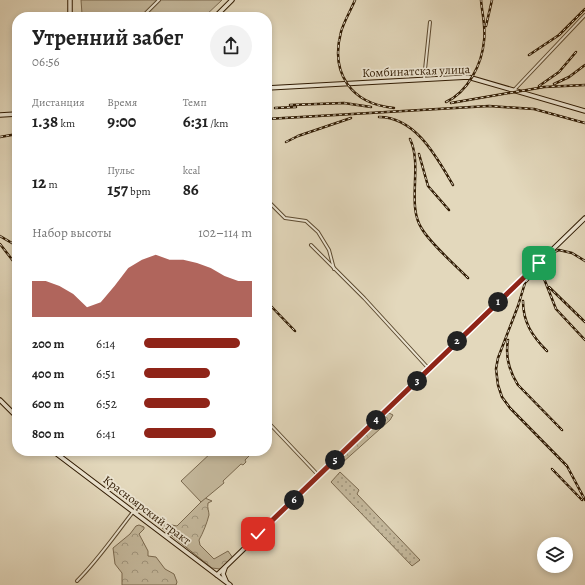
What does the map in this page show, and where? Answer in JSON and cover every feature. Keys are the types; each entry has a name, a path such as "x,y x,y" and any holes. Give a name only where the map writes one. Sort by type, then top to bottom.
{"main road":[{"path":"70,0 70,12"},
{"path":"219,12 232,0"},
{"name":"Комбинатская улица","path":"272,88 468,77 585,111"},
{"path":"0,115 12,114"},
{"path":"217,575 585,218"},
{"path":"0,400 12,412"},
{"name":"Красноярский тракт","path":"59,456 229,584"},
{"path":"208,568 217,570 227,565"},
{"path":"227,565 223,574 229,584"}],"street":[{"path":"147,12 160,0"},
{"path":"513,90 585,15"},
{"path":"424,80 430,22"},
{"path":"272,205 285,218 306,221 318,232 329,250 334,269"},
{"path":"310,245 429,368"},
{"path":"272,426 319,476"},
{"path":"77,581 94,564 103,549 133,512"}],"green space":[{"path":"81,0 222,0 209,12 82,12"},
{"path":"389,413 393,415 390,420 342,463 341,461 347,452"},
{"path":"208,456 249,456 243,465 241,464 223,481 224,483 201,502 181,481"},
{"path":"340,472 359,490 357,494 420,560 412,566 331,482"},
{"path":"205,498 212,501 208,503 209,515 199,540 200,545 214,559 228,551 233,558 220,569 212,568 156,523 177,526"},
{"path":"139,525 144,527 139,534 148,551 148,556 156,557 165,569 174,574 177,582 176,585 122,585 122,573 115,564 113,548 130,534 136,526"}],"railway":[{"path":"355,0 341,32 338,47 342,73 347,84 355,93 366,100 379,105 394,108"},
{"path":"446,102 461,91 477,68 483,50 484,36 481,0"},
{"path":"486,26 492,0"},
{"path":"529,55 559,35 585,9"},
{"path":"539,86 559,72 576,52"},
{"path":"554,84 569,77 585,65"},
{"path":"451,103 544,87 585,85"},
{"path":"290,105 344,103 371,107"},
{"path":"272,119 489,106 534,109 585,123"},
{"path":"275,108 296,107"},
{"path":"379,117 392,119 404,124 414,131 424,141 440,163 453,185"},
{"path":"286,142 298,136 351,118"},
{"path":"0,137 12,135"},
{"path":"410,139 414,150 415,161 415,209 417,219 431,241 468,278"},
{"path":"419,154 428,186 449,210"},
{"path":"0,236 12,243"},
{"path":"0,244 12,260"},
{"path":"585,261 572,253 559,250 554,252 525,283 518,306 498,358 496,369 498,385 502,397 510,408 567,466 585,500"},
{"path":"545,262 541,271 556,309 585,340"},
{"path":"549,287 585,322"},
{"path":"523,301 523,309 529,328 547,351"},
{"path":"272,307 295,331"},
{"path":"508,340 508,364 518,385 562,430"},
{"path":"552,469 582,500"}],"route":[{"path":"258,534 539,263"}]}
